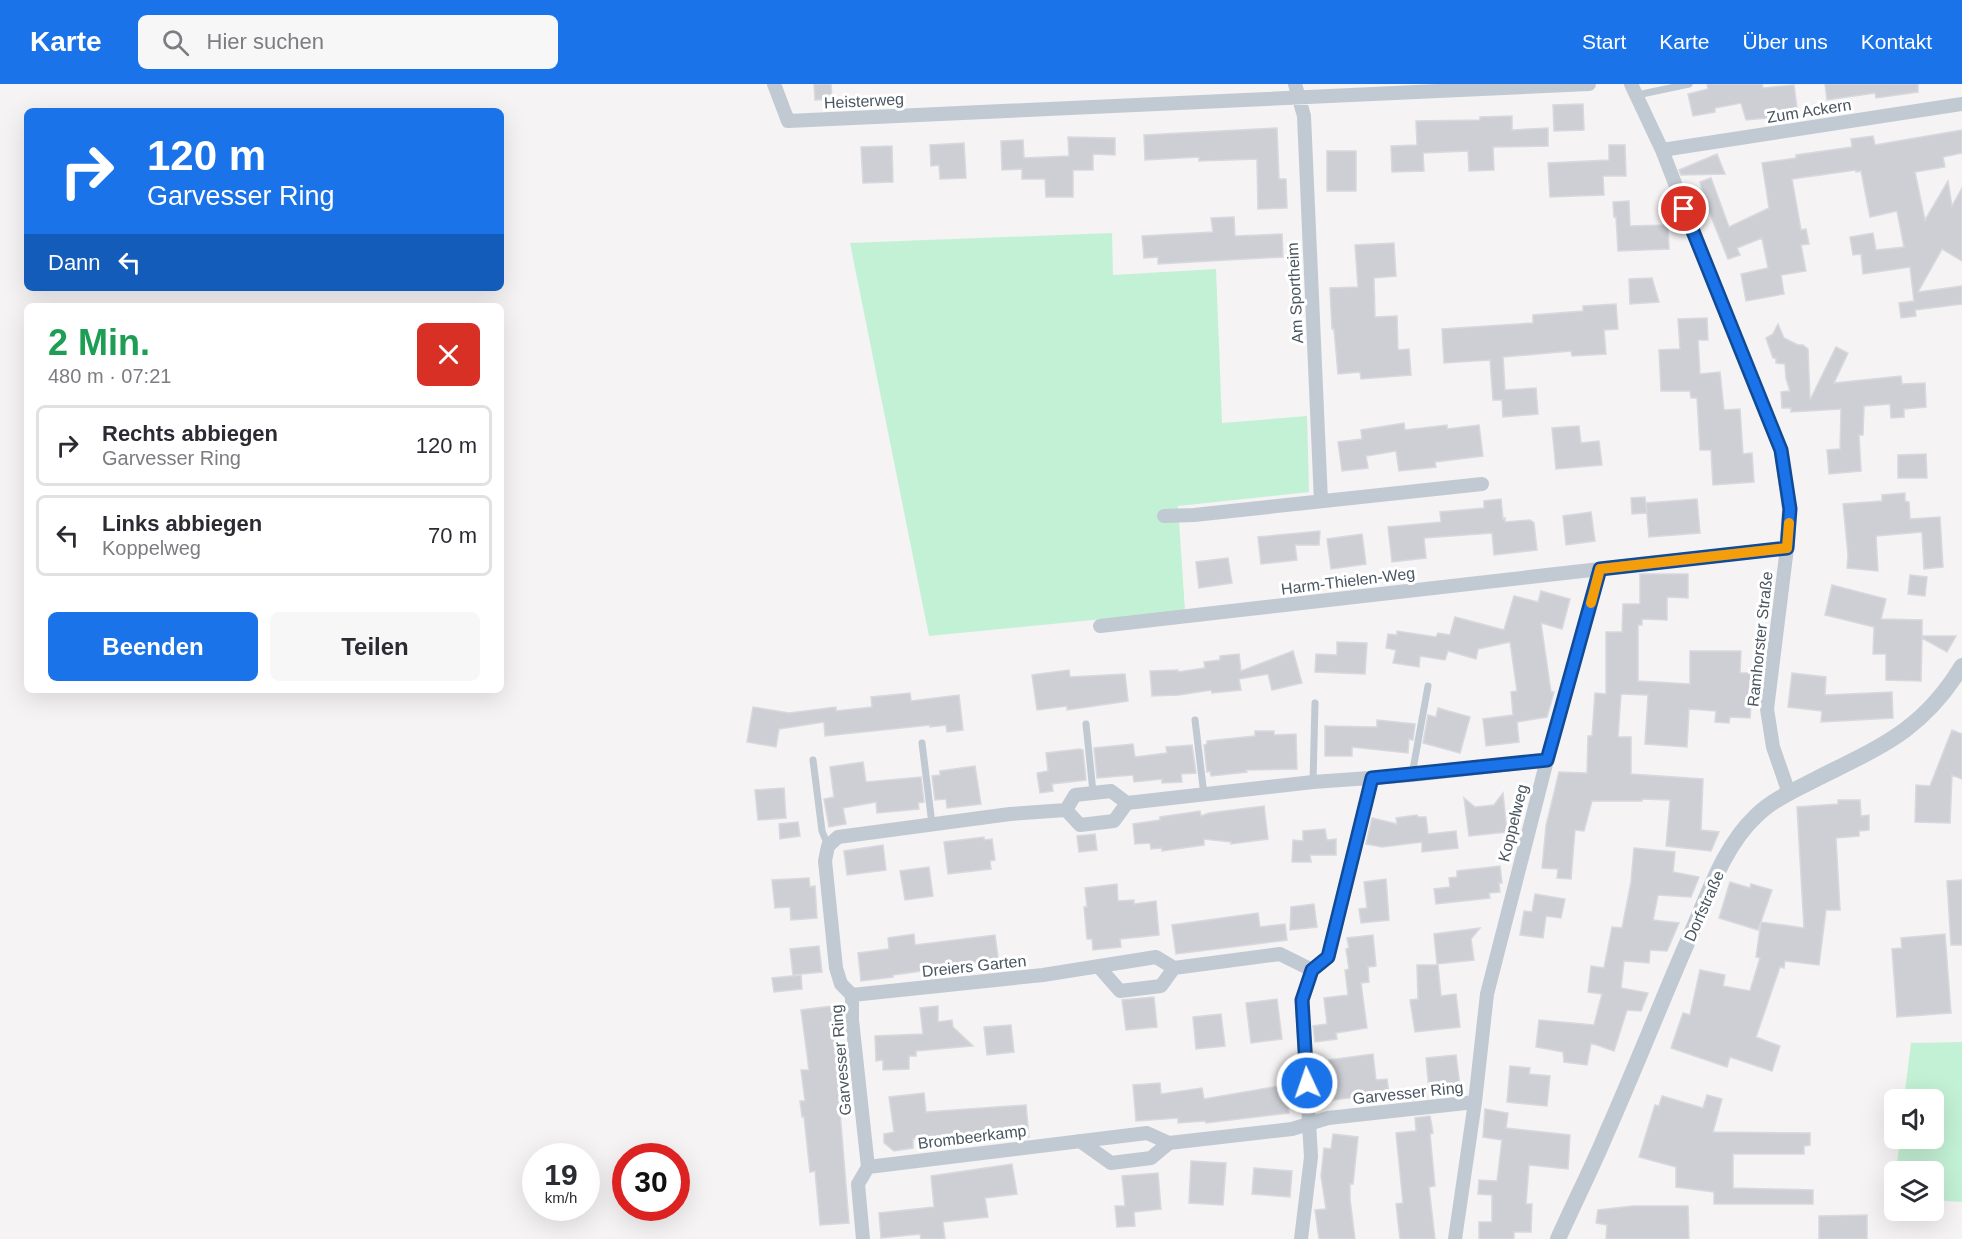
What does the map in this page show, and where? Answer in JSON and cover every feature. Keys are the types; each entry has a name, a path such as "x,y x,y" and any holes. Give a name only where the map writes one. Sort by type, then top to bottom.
{"street":[{"name":"Heisterweg","path":"774,84 788,121 1297,91 1588,84"},
{"name":"Ramhorster Straße","path":"1634,90 1662,150 1781,450 1790,509 1767,709 1773,747 1789,793"},
{"name":"Am Sportheim","path":"1297,91 1304,116 1321,501"},
{"name":"Zum Ackern","path":"1662,150 1962,104"},
{"path":"1164,516 1482,484"},
{"path":"1600,569 1787,548"},
{"name":"Harm-Thielen-Weg","path":"1100,626 1600,569"},
{"name":"Koppelweg","path":"1455,1239 1476,1102 1487,994 1547,760 1600,569"},
{"name":"Dorfstraße","path":"1558,1239 1731,846 1757,815 1789,793 1875,751 1905,732 1932,708 1962,666"},
{"path":"1066,810 1075,795 1093,792 1111,791 1127,803 1313,782 1412,775 1547,760"},
{"path":"1301,1239 1311,1157 1302,1000 1312,970 1328,957 1372,778"},
{"path":"1066,810 1080,825 1114,821 1127,803"},
{"path":"828,846 838,837 1010,814 1066,810"},
{"name":"Garvesser Ring","path":"828,846 825,861 836,968 841,984 852,995 852,1020 868,1167 858,1184 863,1239"},
{"name":"Dreiers Garten","path":"852,995 1043,975 1156,957 1174,968 1280,954 1312,970"},
{"path":"1098,966 1120,991 1161,986 1174,968"},
{"name":"Garvesser Ring","path":"1309,1125 1328,1118 1476,1102"},
{"name":"Brombeerkamp","path":"868,1167 1148,1133 1169,1143 1309,1125"},
{"name":"Brombeerkamp","path":"1080,1141 1111,1163 1151,1158 1169,1143"}],"lane":[{"path":"1634,90 1689,84"},
{"path":"1412,775 1428,686"},
{"path":"1313,782 1315,703"},
{"path":"1195,720 1204,795"},
{"path":"1086,724 1093,792"},
{"path":"922,743 932,824"},
{"name":"Garvesser Ring","path":"813,760 822,831 828,846"}],"green space":[{"path":"1112,233 1113,275 1216,269 1222,423 1307,416 1309,492 1178,506 1185,611 929,636 850,243"},
{"path":"1962,1042 1962,1202 1944,1201 1944,1161 1897,1161 1899,1149 1944,1149 1944,1089 1905,1089 1911,1043"}],"building":[{"path":"814,84 831,84 832,99 815,100"},
{"path":"1707,84 1762,84 1763,88 1794,85 1798,115 1746,120 1741,103 1715,108 1715,112 1693,116 1688,94 1708,89"},
{"path":"1825,84 1918,84 1918,92 1876,98 1875,93 1827,100"},
{"path":"1583,104 1584,130 1554,131 1553,105"},
{"path":"1512,116 1512,130 1548,128 1548,146 1493,147 1494,170 1469,171 1468,151 1423,153 1424,171 1392,172 1391,146 1417,145 1416,121 1480,120 1480,117"},
{"path":"1277,128 1279,179 1286,179 1287,208 1258,209 1257,159 1199,161 1199,157 1145,160 1144,135"},
{"path":"1962,130 1962,153 1943,157 1945,167 1915,172 1925,220 1948,181 1952,206 1962,188 1962,261 1942,249 1918,292 1962,286 1962,304 1915,310 1916,316 1901,318 1899,303 1914,301 1910,267 1863,274 1861,254 1853,255 1850,237 1873,233 1876,250 1904,247 1897,211 1870,217 1861,171 1856,172 1856,170 1792,179 1801,230 1806,229 1809,244 1801,245 1806,271 1781,275 1784,294 1746,301 1741,274 1768,268 1762,238 1737,248 1740,255 1728,259 1704,199 1700,182 1711,178 1729,227 1769,208 1762,163 1796,158 1796,155 1852,147 1851,139 1873,136 1875,145"},
{"path":"1068,137 1115,138 1115,155 1093,154 1093,170 1073,170 1073,197 1046,197 1045,179 1022,179 1022,169 1002,170 1001,141 1023,140 1024,158 1069,156"},
{"path":"964,143 966,178 940,179 939,165 931,166 930,145"},
{"path":"1609,145 1625,145 1626,176 1603,176 1604,195 1550,197 1548,163 1609,160"},
{"path":"892,146 893,182 863,183 861,147"},
{"path":"1327,151 1356,151 1356,191 1327,191"},
{"path":"1717,154 1725,174 1681,175 1679,170"},
{"path":"1629,201 1630,226 1668,225 1669,249 1618,251 1613,202"},
{"path":"1234,217 1235,236 1282,234 1283,257 1158,264 1158,257 1144,258 1142,236 1213,232 1211,218"},
{"path":"1394,243 1396,276 1374,278 1375,317 1397,316 1398,350 1409,349 1411,375 1361,379 1360,372 1338,374 1334,329 1332,329 1330,288 1358,287 1355,245"},
{"path":"1652,278 1659,302 1630,304 1629,279"},
{"path":"1616,304 1618,329 1604,330 1606,354 1572,356 1571,351 1503,357 1505,390 1536,388 1538,414 1503,417 1502,400 1493,400 1490,360 1444,363 1442,329 1533,323 1533,315 1583,311 1583,306"},
{"path":"1707,318 1708,340 1698,340 1700,374 1720,372 1724,410 1740,409 1743,454 1752,453 1754,482 1713,485 1711,450 1700,450 1697,398 1691,398 1690,391 1661,391 1659,350 1680,349 1678,319"},
{"path":"1778,324 1784,338 1808,349 1810,400 1836,347 1848,353 1834,383 1901,376 1902,384 1925,383 1926,407 1904,409 1904,417 1891,418 1890,404 1864,406 1863,435 1859,435 1861,471 1829,474 1827,450 1840,449 1841,409 1791,412 1791,408 1782,408 1781,392 1790,391 1785,364 1776,363 1776,358 1773,358 1766,338 1773,334"},
{"path":"1404,423 1405,430 1447,425 1447,429 1479,425 1483,456 1435,462 1436,467 1399,471 1396,451 1366,456 1368,468 1342,471 1338,442 1362,439 1361,430"},
{"path":"1579,426 1581,443 1599,441 1602,465 1556,469 1552,428"},
{"path":"1926,454 1927,478 1898,478 1898,455"},
{"path":"1905,493 1905,501 1909,502 1910,519 1940,517 1943,567 1924,569 1922,532 1876,536 1878,571 1847,568 1848,555 1843,504 1882,501 1882,495"},
{"path":"1645,497 1647,513 1632,514 1631,498"},
{"path":"1501,499 1505,522 1530,520 1534,523 1537,550 1494,555 1492,533 1424,538 1426,558 1392,562 1388,527 1441,522 1440,512 1484,508 1484,501"},
{"path":"1697,499 1700,533 1649,537 1646,503"},
{"path":"1591,512 1595,541 1566,545 1563,516"},
{"path":"1320,531 1319,545 1295,545 1297,560 1261,564 1258,537"},
{"path":"1362,534 1366,564 1331,569 1327,539"},
{"path":"1228,558 1232,583 1199,588 1196,562"},
{"path":"1640,574 1688,574 1688,598 1667,597 1667,620 1642,619 1642,625 1638,625 1638,681 1690,684 1690,651 1741,651 1740,673 1759,673 1759,688 1752,688 1750,718 1730,717 1729,723 1715,722 1716,711 1689,709 1687,747 1645,744 1648,695 1621,694 1618,737 1631,737 1631,774 1703,779 1701,830 1719,832 1711,851 1666,846 1670,800 1592,801 1584,831 1575,830 1571,879 1557,878 1558,869 1542,868 1546,826 1559,772 1587,773 1588,736 1592,736 1595,693 1606,694 1606,632 1622,632 1623,604 1640,604"},
{"path":"1910,575 1927,577 1925,596 1908,594"},
{"path":"1832,585 1886,599 1881,619 1922,620 1922,636 1956,636 1947,652 1922,638 1921,681 1886,680 1886,654 1873,654 1874,627 1825,615"},
{"path":"1541,591 1570,599 1562,629 1541,623 1551,692 1554,692 1547,717 1517,722 1519,742 1486,746 1483,719 1513,715 1511,692 1517,691 1510,642 1478,649 1476,659 1448,651 1445,660 1420,656 1419,667 1393,663 1396,650 1386,648 1388,634 1397,635 1397,631 1436,637 1438,633 1450,635 1455,617 1504,630 1514,596 1538,602"},
{"path":"1337,642 1367,643 1365,674 1315,672 1316,654 1337,655"},
{"path":"1293,651 1302,683 1272,690 1268,674 1239,679 1241,690 1212,693 1211,690 1152,696 1150,671 1178,670 1178,672 1205,668 1204,662 1220,660 1220,656 1239,654 1241,671"},
{"path":"1069,670 1070,677 1125,674 1128,701 1067,710 1067,706 1037,710 1032,675"},
{"path":"1792,673 1826,677 1825,695 1892,692 1893,718 1821,722 1822,711 1788,707"},
{"path":"910,693 911,701 959,695 963,730 947,732 946,725 930,727 930,725 825,736 824,722 779,729 776,747 747,742 753,707 789,713 836,707 836,711 872,707 871,697"},
{"path":"1438,708 1470,717 1460,753 1423,743 1428,715 1436,717"},
{"path":"1377,720 1415,724 1413,740 1409,739 1408,753 1352,747 1352,756 1325,756 1325,726 1377,727"},
{"path":"1952,730 1962,734 1962,779 1952,775 1950,823 1915,822 1916,785 1930,786"},
{"path":"1255,731 1274,731 1274,735 1296,734 1297,769 1246,770 1247,772 1211,776 1210,771 1207,772 1204,745 1207,741 1255,736"},
{"path":"1133,744 1135,757 1167,753 1166,747 1192,745 1196,773 1181,774 1182,782 1162,783 1162,779 1134,782 1133,775 1097,778 1094,748"},
{"path":"1083,750 1086,780 1052,784 1053,791 1040,793 1037,773 1048,771 1046,753"},
{"path":"863,762 866,782 921,777 924,802 918,803 919,809 877,813 876,802 843,808 846,824 829,827 824,799 834,797 830,767"},
{"path":"975,766 981,804 947,808 946,799 935,800 932,776 940,775 940,771"},
{"path":"784,788 786,818 758,820 755,790"},
{"path":"1503,793 1507,832 1469,836 1464,798 1475,807 1494,805"},
{"path":"1838,800 1860,800 1861,816 1869,815 1869,830 1859,831 1859,836 1836,838 1840,910 1826,910 1819,965 1785,961 1784,968 1780,967 1756,1037 1780,1046 1772,1071 1730,1057 1727,1067 1671,1048 1683,1013 1690,1015 1700,970 1725,975 1723,986 1750,991 1760,958 1756,957 1761,922 1804,928 1797,807 1838,804"},
{"path":"1264,806 1268,839 1231,844 1231,842 1204,839 1204,845 1162,851 1162,848 1151,849 1150,843 1135,844 1133,824 1200,811 1201,816"},
{"path":"1417,815 1426,817 1428,834 1456,831 1458,848 1422,852 1422,842 1382,847 1366,844 1372,818 1397,824 1396,818"},
{"path":"798,822 800,836 780,839 779,824"},
{"path":"1325,829 1327,840 1336,839 1336,855 1310,855 1311,862 1292,862 1293,840 1303,841 1303,831"},
{"path":"1095,834 1097,850 1079,852 1077,836"},
{"path":"984,837 984,840 992,839 995,860 990,861 991,869 948,874 944,842"},
{"path":"883,845 886,870 847,875 844,851"},
{"path":"1634,848 1675,852 1673,872 1699,877 1691,897 1658,895 1653,920 1679,923 1667,951 1650,950 1649,963 1624,961 1621,988 1648,993 1641,1011 1627,1010 1614,1051 1591,1043 1587,1065 1564,1062 1563,1052 1536,1047 1539,1020 1594,1025 1602,994 1588,992 1591,966 1604,968 1612,927 1622,928 1631,882"},
{"path":"1500,866 1502,883 1499,883 1500,892 1489,893 1490,898 1436,904 1434,889 1450,887 1449,878 1457,877 1457,871"},
{"path":"929,867 933,896 905,900 900,871"},
{"path":"809,878 810,887 815,886 817,918 791,920 790,907 775,908 772,880"},
{"path":"1386,879 1389,920 1361,923 1359,909 1367,908 1364,882"},
{"path":"1962,880 1962,945 1951,945 1947,881"},
{"path":"1730,882 1750,888 1751,884 1772,890 1758,930 1719,918"},
{"path":"1117,884 1118,901 1134,900 1134,904 1156,901 1159,935 1120,939 1121,947 1093,950 1092,939 1087,939 1085,888"},
{"path":"1535,894 1565,899 1561,918 1546,916 1543,938 1520,935 1524,911 1532,912"},
{"path":"1314,904 1317,927 1290,930 1291,907"},
{"path":"1258,913 1260,927 1285,924 1287,940 1176,954 1172,925"},
{"path":"1480,928 1471,939 1474,960 1437,964 1434,934"},
{"path":"914,934 915,945 995,935 999,964 966,968 966,965 861,981 858,953 889,949 888,938"},
{"path":"1945,934 1951,1013 1897,1017 1892,949 1902,948 1901,938"},
{"path":"1373,935 1376,966 1368,967 1369,982 1361,983 1367,1028 1336,1033 1337,1039 1315,1042 1313,1026 1327,1024 1324,998 1348,995 1345,970 1349,969 1347,938"},
{"path":"819,946 822,972 793,975 790,949"},
{"path":"1417,965 1438,965 1441,996 1456,994 1460,1027 1415,1032 1410,1000 1418,999"},
{"path":"801,975 802,989 774,992 772,978"},
{"path":"1154,997 1157,1027 1126,1030 1122,1000"},
{"path":"1277,999 1282,1039 1251,1043 1246,1003"},
{"path":"832,1006 843,1099 839,1099 849,1223 820,1225 815,1171 810,1172 800,1101 805,1101 801,1070 809,1070 801,1010"},
{"path":"938,1006 938,1022 952,1020 953,1027 973,1046 916,1051 916,1056 909,1056 909,1069 883,1070 883,1060 876,1061 875,1036 923,1034 920,1008"},
{"path":"1221,1014 1225,1046 1196,1049 1193,1017"},
{"path":"1011,1025 1014,1052 987,1055 984,1027"},
{"path":"1373,1054 1376,1080 1387,1079 1389,1093 1325,1101 1323,1083 1331,1082 1329,1060"},
{"path":"1456,1055 1460,1086 1429,1090 1426,1058"},
{"path":"1510,1066 1530,1068 1529,1074 1550,1076 1547,1106 1507,1102"},
{"path":"1160,1083 1161,1094 1202,1088 1204,1099 1285,1085 1289,1113 1206,1123 1205,1121 1178,1123 1178,1118 1136,1121 1133,1085"},
{"path":"1425,1090 1427,1098 1413,1100 1412,1093"},
{"path":"924,1093 926,1112 1026,1105 1029,1137 1000,1139 1000,1135 948,1140 948,1134 913,1139 913,1148 894,1151 884,1143 884,1134 894,1132 889,1097"},
{"path":"1707,1095 1722,1099 1713,1132 1810,1133 1810,1145 1804,1146 1804,1154 1733,1154 1733,1188 1813,1190 1813,1204 1714,1204 1714,1192 1676,1187 1676,1167 1639,1157 1655,1105 1659,1106 1662,1096 1703,1108"},
{"path":"1485,1109 1508,1113 1506,1128 1570,1135 1568,1169 1529,1165 1526,1204 1532,1204 1531,1232 1514,1232 1514,1239 1479,1239 1479,1222 1492,1222 1492,1195 1478,1194 1479,1180 1497,1181 1502,1140 1483,1137"},
{"path":"1430,1116 1435,1186 1429,1187 1435,1239 1400,1239 1396,1204 1403,1203 1396,1133 1416,1131 1415,1118"},
{"path":"1333,1134 1358,1137 1353,1184 1350,1184 1355,1239 1319,1239 1315,1210 1326,1209 1321,1176 1324,1148 1331,1149"},
{"path":"1191,1161 1226,1163 1223,1205 1189,1203"},
{"path":"1012,1164 1017,1194 985,1198 988,1217 943,1222 945,1239 921,1239 920,1234 881,1238 879,1213 934,1207 931,1176"},
{"path":"1254,1168 1292,1171 1290,1197 1252,1194"},
{"path":"1158,1173 1161,1209 1134,1212 1135,1226 1117,1227 1115,1206 1125,1206 1122,1176"},
{"path":"1633,1206 1688,1206 1689,1239 1606,1239 1607,1225 1596,1223 1598,1210"},
{"path":"1867,1215 1867,1239 1819,1239 1819,1216"}],"slow traffic":[{"path":"1591,603 1600,569 1787,548 1789,523"}],"route":[{"path":"1307,1083 1302,1000 1312,970 1328,957 1372,778 1547,760 1600,569 1787,548 1790,509 1781,450 1684,209"}]}
